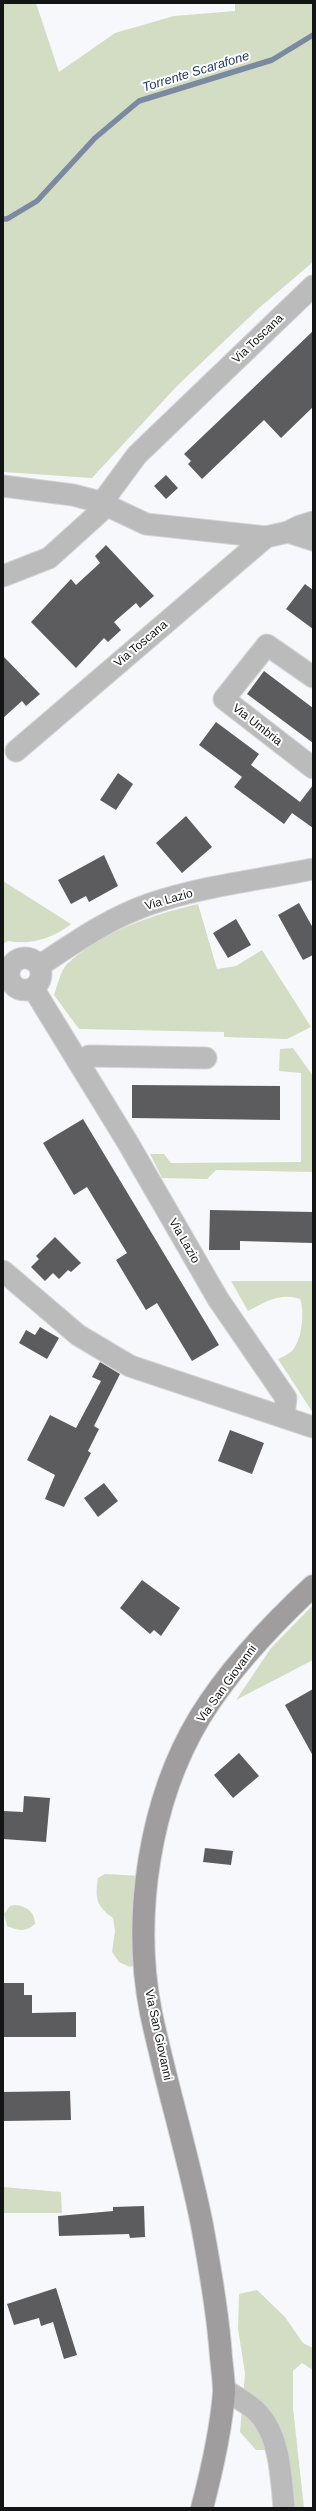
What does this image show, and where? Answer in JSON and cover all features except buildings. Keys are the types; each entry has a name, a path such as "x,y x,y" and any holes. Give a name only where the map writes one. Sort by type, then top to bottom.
{"main road":[{"name":"Via San Giovanni","path":"202,2508 215,2460 224,2389 219,2333 205,2241 151,2012 145,1965 144,1917 148,1866 159,1815 176,1766 200,1718 252,1649 282,1614 313,1586"}],"street":[{"name":"Via Toscana","path":"3,576 49,558 103,504 137,455 313,286"},
{"name":"Via Toscana","path":"3,486 73,495 103,504 146,524 266,537 306,531"},
{"name":"Via Toscana","path":"16,750 266,537"},
{"name":"Via Umbria","path":"313,677 267,645 224,699 313,768"},
{"name":"Via Lazio","path":"39,966 97,928 150,904 202,891 313,869"},
{"path":"11,953 26,958 39,966 41,971 40,981 33,988 18,989 7,985 11,953"},
{"name":"Via Lazio","path":"33,988 218,1299 286,1398 284,1417"},
{"path":"79,1063 89,1056 206,1058"},
{"path":"3,1271 78,1335 130,1366 313,1427"},
{"path":"224,2389 254,2410 270,2428 281,2479 284,2508"}],"green space":[{"path":"3,3 36,3 59,72 115,33 174,16 235,11 235,3 313,3 313,262 259,308 176,387 92,478 3,472"},
{"path":"3,881 71,924 56,934 41,940 25,942 8,941 3,944"},
{"path":"198,904 217,969 236,966 262,950 311,1027 287,1039 224,1037 224,1032 79,1029 54,995 61,974 67,964 96,943 129,926 164,913"},
{"path":"293,1048 313,1076 313,1172 216,1170 207,1179 162,1178 150,1154 164,1154 171,1163 301,1162 301,1073 279,1071 280,1049"},
{"path":"231,1281 313,1281 313,1413 278,1359 292,1351 298,1340 302,1326 302,1305 300,1299 293,1297 280,1297 267,1301 248,1311"},
{"path":"313,1605 313,1660 236,1700 271,1648"},
{"path":"105,1874 142,1876 140,1963 130,1967 119,1962 112,1952 115,1931 113,1918 103,1910 98,1901 98,1878"},
{"path":"15,1905 30,1910 35,1920 35,1924 32,1927 22,1930 7,1926 4,1914 10,1906"},
{"path":"3,2187 61,2192 62,2213 3,2213"},
{"path":"257,2290 285,2317 303,2343 313,2348 313,2370 302,2363 293,2371 293,2408 304,2508 275,2508 283,2450 256,2450 240,2432 245,2373 238,2329 239,2294"}],"waterway":[{"name":"Torrente Scarafone","path":"3,219 7,219 37,201 95,138 139,101 272,60 313,35"}]}
